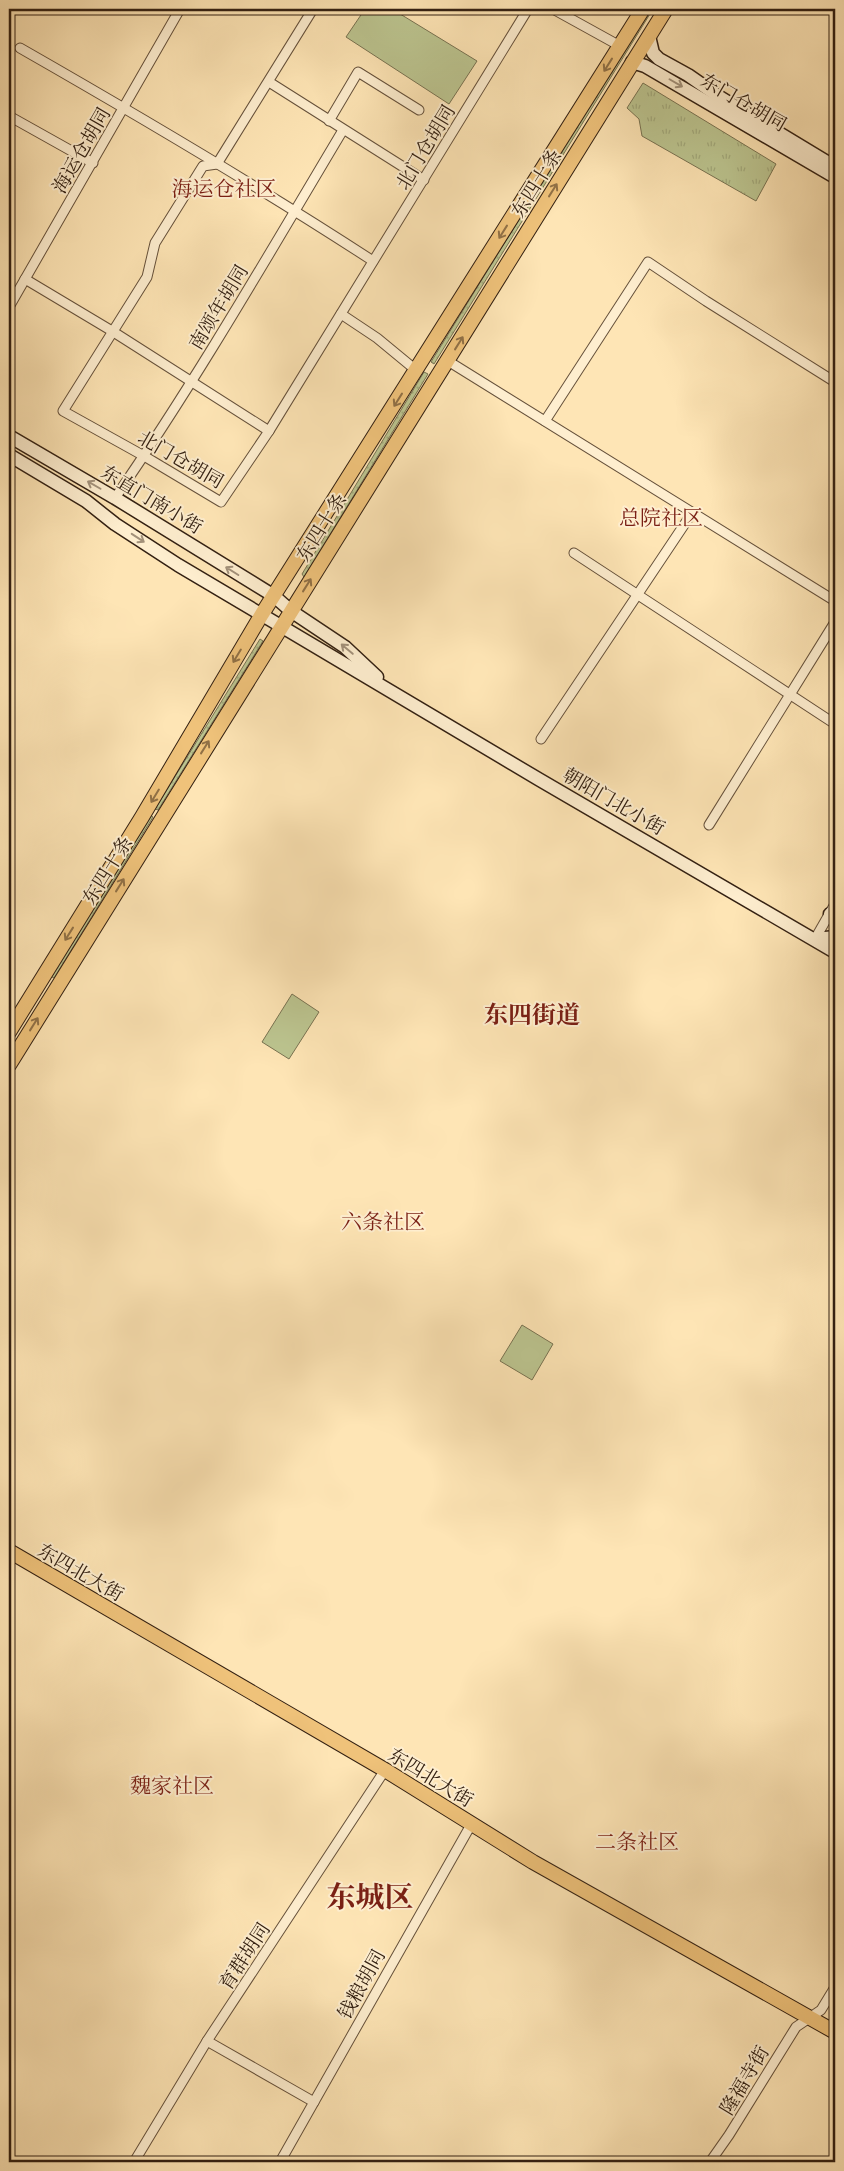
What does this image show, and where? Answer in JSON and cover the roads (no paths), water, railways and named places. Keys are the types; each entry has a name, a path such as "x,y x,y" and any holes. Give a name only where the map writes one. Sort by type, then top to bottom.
{"main road":[{"name":"东四十条","path":"9,1032 147,809 262,614 643,9"},
{"name":"东四十条","path":"9,1065 666,9"},
{"name":"东门仓胡同","path":"648,36 653,53 659,59 688,75 721,98 835,167"},
{"name":"东门仓胡同","path":"632,62 646,66 835,177"},
{"name":"东直门南小街","path":"9,436 115,498 274,596 291,611"},
{"name":"东直门南小街","path":"9,455 86,501 115,524 178,565 281,626"},
{"name":"朝阳门北小街","path":"291,611 345,647 396,694"},
{"name":"朝阳门北小街","path":"281,626 835,952"},
{"path":"815,939 835,937"},
{"name":"东四北大街","path":"9,1551 385,1770 533,1862 835,2032"}],"street":[{"name":"海运仓胡同","path":"9,307 180,9"},
{"name":"北门仓胡同","path":"313,9 217,164 203,166 156,243 147,277 63,411 221,502 341,314 528,9"},
{"path":"552,9 620,46"},
{"path":"20,48 124,107 295,210 373,261"},
{"path":"328,121 358,72 419,110"},
{"path":"269,82 424,180"},
{"path":"9,116 92,163"},
{"name":"南颂年胡同","path":"115,498 191,383 343,130"},
{"path":"545,421 648,262 835,382"},
{"path":"25,279 112,331 268,431"},
{"path":"341,314 377,338 416,371"},
{"path":"448,361 835,601"},
{"path":"541,738 692,513"},
{"path":"574,552 788,695 835,724"},
{"path":"709,825 835,622"},
{"path":"815,939 833,913"},
{"name":"育群胡同","path":"134,2162 207,2041 385,1770"},
{"name":"钱粮胡同","path":"280,2162 472,1823"},
{"name":"隆福寺街","path":"710,2162 729,2135 796,2027 821,2010 835,1987"},
{"path":"207,2041 314,2102"}],"district":[{"name":"海运仓社区","path":"224,189"},
{"name":"总院社区","path":"661,518"},
{"name":"东四街道","path":"532,1015"},
{"name":"六条社区","path":"383,1222"},
{"name":"魏家社区","path":"172,1786"},
{"name":"二条社区","path":"637,1842"},
{"name":"东城区","path":"370,1897"}]}
